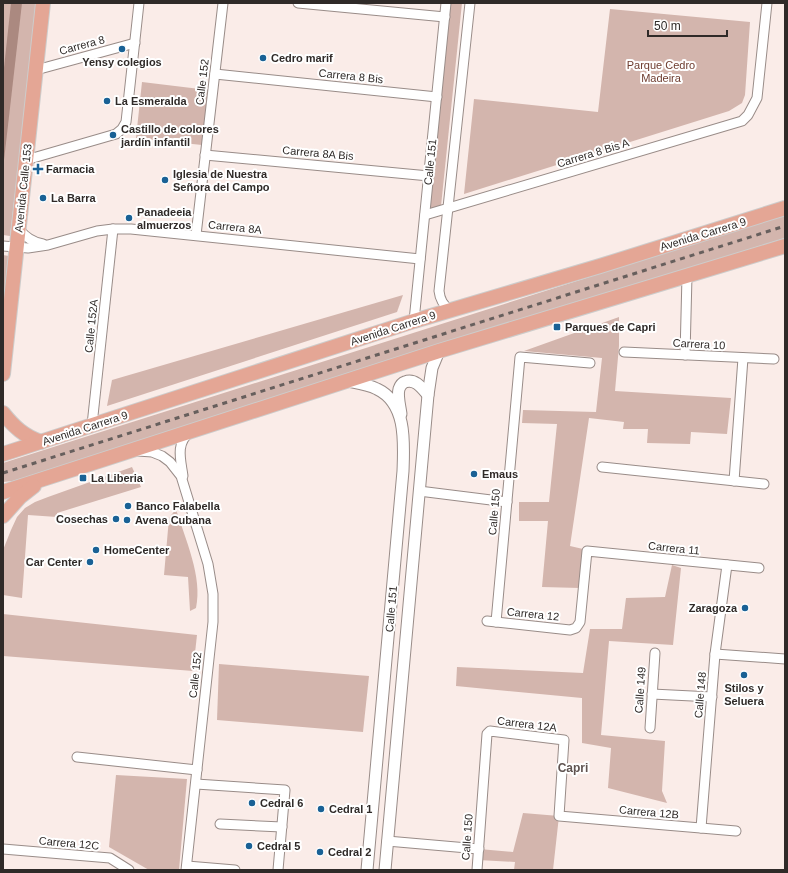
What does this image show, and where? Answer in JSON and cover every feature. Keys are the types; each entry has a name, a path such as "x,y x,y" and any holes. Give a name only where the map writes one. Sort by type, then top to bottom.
{"main road":[{"name":"Avenida Calle 153","path":"3,374 10,246 19,229 43,3"},
{"name":"Avenida Carrera 9","path":"3,454 414,321 600,266 785,208"},
{"path":"3,492 439,351 785,246"},
{"path":"3,414 21,433 41,442"},
{"path":"3,516 20,497 45,478"}],"street":[{"path":"26,160 116,134 122,129 126,122 139,3"},
{"name":"Calle 152","path":"196,235 223,3"},
{"path":"298,3 445,17"},
{"name":"Calle 151","path":"414,321 446,3"},
{"name":"Calle 151","path":"450,310 444,306 440,299 439,291 470,3"},
{"name":"Carrera 8 Bis A","path":"424,215 742,121 748,115 757,98 767,3"},
{"name":"Carrera 8","path":"36,70 135,44"},
{"name":"Carrera 8 Bis","path":"215,74 437,97"},
{"name":"Carrera 8A Bis","path":"205,155 429,176"},
{"path":"19,229 32,241 48,244"},
{"name":"Calle 152A","path":"92,425 113,229"},
{"name":"Carrera 8A","path":"10,246 28,248 97,231 131,229 420,259"},
{"path":"685,355 687,276"},
{"name":"Calle 151","path":"385,870 428,395 432,368 439,351"},
{"name":"Carrera 10","path":"624,352 774,359"},
{"name":"Calle 150","path":"492,622 507,502 520,357 590,363"},
{"path":"734,481 743,358"},
{"name":"Calle 151","path":"347,381 378,389 385,394 396,408 402,425 404,451 367,870"},
{"path":"402,425 398,391 399,387 406,381 411,381 416,383 428,395"},
{"name":"Calle 152","path":"184,485 180,446 183,439 190,432"},
{"name":"Calle 152","path":"130,452 152,452 162,456 176,468 181,476 208,564 213,594 213,622 187,868"},
{"path":"602,466 764,484"},
{"path":"419,491 507,502"},
{"name":"Carrera 11","path":"576,628 580,622 587,551 759,568"},
{"name":"Calle 148","path":"701,828 716,654 727,565"},
{"name":"Carrera 12","path":"492,622 570,630 576,628"},
{"name":"Calle 149","path":"650,728 655,653"},
{"path":"716,654 785,659"},
{"path":"652,694 712,697"},
{"name":"Carrera 12A","path":"487,734 490,732 564,740 559,816"},
{"name":"Calle 150","path":"477,870 487,734"},
{"path":"77,757 197,770"},
{"path":"196,784 285,790 278,870"},
{"name":"Carrera 12B","path":"559,816 736,831"},
{"path":"220,824 282,827"},
{"path":"387,840 479,849"},
{"name":"Carrera 12C","path":"3,849 110,858 129,870"},
{"path":"187,868 235,870"}],"green space":[{"path":"3,3 37,3 10,236 3,235"},
{"path":"450,3 462,3 441,206 430,209"},
{"name":"Parque Cedro Madeira","path":"610,9 750,22 745,95 742,103 729,111 464,194 474,99 598,112"},
{"path":"142,82 208,90 202,145 136,138"},
{"path":"785,215 785,238 13,481 3,482 3,463"},
{"path":"3,255 9,256 3,319"},
{"path":"403,295 397,312 107,406 112,380"},
{"path":"619,317 619,346 615,391 731,398 727,434 691,432 690,444 647,443 648,429 623,429 624,422 589,418 570,546 583,549 580,588 542,587 548,521 519,521 519,502 549,502 557,424 522,423 523,410 596,412 602,358 524,351"},
{"path":"132,467 141,487 57,513 57,517 28,515 22,598 3,595 3,550 17,517 25,508 48,497"},
{"path":"176,509 192,558 197,584 198,596 196,608 190,611 188,577 164,575 169,518"},
{"path":"672,565 681,568 673,645 609,641 601,735 665,741 662,791 667,803 608,788 611,748 582,743 582,698 456,686 457,667 583,673 590,629 622,629 626,598 665,597"},
{"path":"3,614 197,635 193,671 3,656"},
{"path":"219,664 369,676 363,732 217,720"},
{"path":"116,775 187,779 179,870 149,870 109,847"},
{"path":"523,813 559,816 553,870 514,870 515,862 478,860 479,849 513,852"}],"shaded area":[{"path":"11,3 22,3 3,169 3,77"}],"railway":[{"path":"3,473 785,226"}],"place":[{"name":"Yensy colegios","path":"122,49"},
{"name":"Cedro marif","path":"263,58"},
{"name":"La Esmeralda","path":"107,101"},
{"name":"Castillo de colores jardín infantil","path":"113,135"},
{"name":"Farmacia","path":"38,169"},
{"name":"Iglesia de Nuestra Señora del Campo","path":"165,180"},
{"name":"La Barra","path":"43,198"},
{"name":"Panadeeia almuerzos","path":"129,218"},
{"name":"Parques de Capri","path":"557,327"},
{"name":"Emaus","path":"474,474"},
{"name":"La Liberia","path":"83,478"},
{"name":"Banco Falabella","path":"128,506"},
{"name":"Cosechas","path":"116,519"},
{"name":"Avena Cubana","path":"127,520"},
{"name":"HomeCenter","path":"96,550"},
{"name":"Car Center","path":"90,562"},
{"name":"Zaragoza","path":"745,608"},
{"name":"Stilos y Seluera","path":"744,675"},
{"name":"Cedral 6","path":"252,803"},
{"name":"Cedral 1","path":"321,809"},
{"name":"Cedral 5","path":"249,846"},
{"name":"Cedral 2","path":"320,852"}],"district":[{"name":"Capri","path":"573,768"}]}
